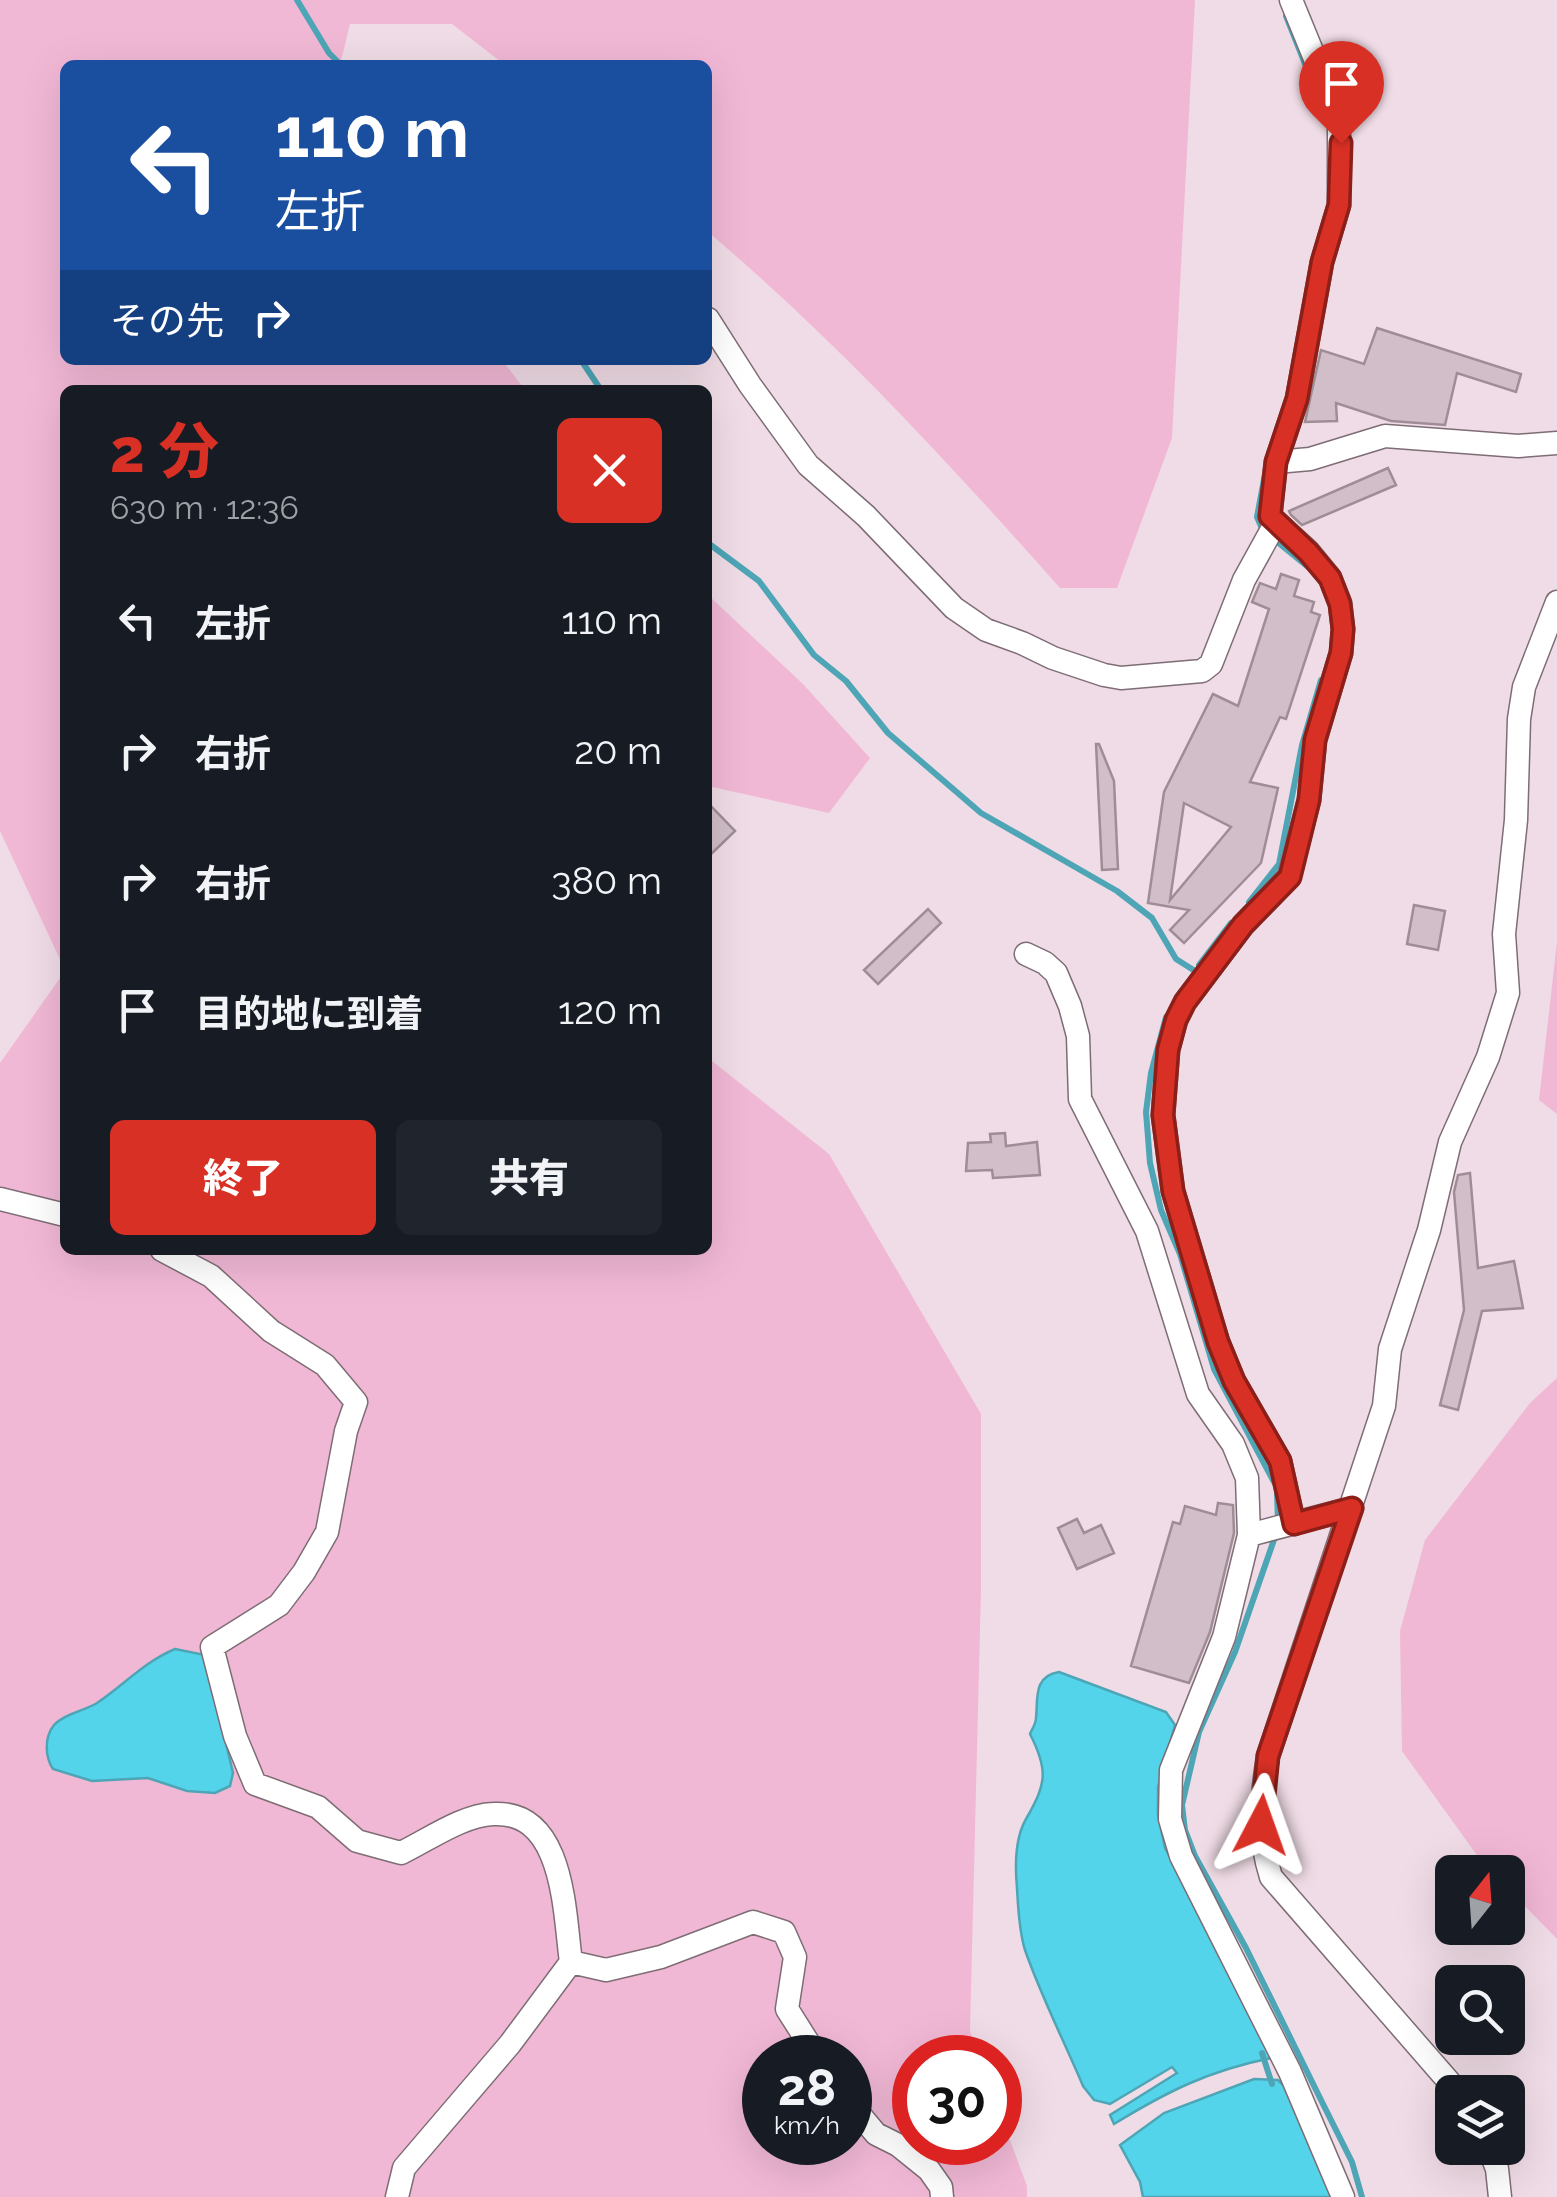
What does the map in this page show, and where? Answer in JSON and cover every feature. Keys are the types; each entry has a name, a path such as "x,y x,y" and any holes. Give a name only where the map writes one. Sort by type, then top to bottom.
{"street":[{"path":"712,325 808,464 866,516 932,589 986,630 1053,658 1121,678 1202,672 1211,664 1244,580 1270,531 1269,505 1276,462 1304,372 1322,262 1339,205 1339,116 1291,0"},
{"path":"1276,462 1310,458 1385,436 1518,446 1557,443"},
{"path":"1270,531 1308,552 1330,578 1340,604 1343,629 1341,653 1315,740 1309,800 1290,877 1234,936 1176,1020 1168,1050 1161,1214 1198,1394 1233,1444 1247,1478 1256,1534 1224,1637 1171,1770 1170,1818 1181,1856 1290,2072 1343,2197"},
{"path":"1443,2075 1271,1878 1261,1846 1261,1804 1268,1756 1384,1406 1390,1349 1429,1230 1450,1142 1488,1057 1508,994 1504,934 1516,820 1518,718 1524,688 1557,602"},
{"path":"1026,954 1045,962 1056,973 1078,1036 1080,1099 1161,1214 1234,1381 1280,1461 1290,1525"},
{"path":"0,1199 60,1214"},
{"path":"171,1255 211,1276 271,1331 325,1364 356,1402 346,1431 328,1532 279,1605 212,1646 234,1736 254,1784 318,1806 357,1841 401,1853 468,1820 493,1814 517,1817 544,1838 559,1868 571,1962 510,2044 404,2168 397,2197"},
{"path":"1256,1534 1352,1508"},
{"path":"571,1962 606,1970 661,1957 753,1922 784,1932 795,1957 787,2009 803,2035"},
{"path":"872,2129 929,2170 941,2188 942,2197"},
{"path":"1495,2165 1500,2197"}],"shaded area":[{"path":"0,0 1195,0 1172,438 1117,588 1060,588 890,404 712,235 712,60 499,60 452,24 350,24 341,60 60,60 60,365 506,365 521,385 60,385 60,959 0,831"},
{"path":"712,599 803,684 870,758 829,813 712,787"},
{"path":"1557,942 1557,1114 1539,1100"},
{"path":"60,978 60,1255 712,1255 712,1061 829,1154 981,1414 972,2035 892,2035 892,2165 1019,2165 1027,2197 0,2197 0,1063"},
{"path":"1557,1378 1557,1939 1525,1906 1525,1855 1477,1855 1402,1751 1400,1631 1425,1540 1530,1403"}],"water":[{"path":"175,1649 205,1655 233,1773 230,1786 215,1793 187,1791 148,1778 92,1781 53,1769 47,1747 54,1725 97,1703"},
{"path":"1059,1672 1166,1712 1175,1725 1158,1787 1158,1815 1165,1848 1221,1952 1271,2058 1189,2084 1114,2124 1110,2115 1177,2073 1172,2067 1110,2104 1094,2100 1083,2086 1045,2001 1020,1927 1018,1844 1043,1777 1030,1734 1041,1683"},
{"path":"1254,2079 1278,2080 1284,2086 1334,2197 1143,2197 1140,2182 1120,2145 1164,2113"}],"building":[{"path":"1377,328 1521,374 1516,392 1457,373 1445,425 1391,421 1336,403 1337,421 1305,422 1321,350 1364,364"},
{"path":"1388,468 1396,485 1302,525 1289,511"},
{"path":"1281,574 1299,580 1294,596 1314,602 1311,612 1320,615 1286,719 1280,717 1250,782 1278,788 1261,863 1184,943 1170,930 1189,910 1148,903 1164,792 1213,694 1238,706 1269,609 1252,602 1260,583 1276,589","holes":["1184,803 1231,827 1170,900"]},
{"path":"1096,744 1114,781 1118,869 1102,870"},
{"path":"712,807 735,831 712,853"},
{"path":"1414,905 1445,911 1438,950 1407,944"},
{"path":"928,909 941,923 878,984 864,970"},
{"path":"1005,1133 1006,1146 1037,1142 1040,1175 993,1178 992,1170 966,1171 968,1143 991,1142 990,1134"},
{"path":"1470,1173 1478,1268 1514,1261 1523,1308 1482,1311 1458,1410 1440,1405 1464,1310 1454,1192 1458,1175"},
{"path":"1218,1503 1233,1505 1234,1533 1210,1632 1189,1683 1131,1666 1173,1522 1180,1524 1185,1506 1216,1515"},
{"path":"1077,1519 1084,1533 1101,1525 1114,1553 1077,1569 1058,1528"}],"waterway":[{"path":"297,0 336,60"},
{"path":"1286,16 1305,64"},
{"path":"584,365 598,385"},
{"path":"1264,533 1257,517 1265,474"},
{"path":"1275,540 1308,567"},
{"path":"712,546 759,581 814,655 846,681 888,733 981,813 1117,891 1152,918 1176,959 1195,971"},
{"path":"1249,902 1279,864 1302,745 1321,680"},
{"path":"1199,965 1231,923"},
{"path":"1166,1017 1151,1073 1146,1112 1150,1163 1161,1210 1180,1254 1214,1369 1274,1482"},
{"path":"1277,1494 1278,1521"},
{"path":"1276,1534 1235,1652 1199,1732 1182,1805 1185,1830 1352,2162 1362,2197"},
{"path":"1262,2053 1272,2084"}],"route":[{"path":"1261,1825 1268,1756 1352,1508 1294,1524 1280,1461 1234,1381 1218,1342 1173,1191 1163,1115 1168,1050 1185,1002 1243,925 1290,877 1309,800 1315,740 1341,653 1340,604 1330,578 1270,516 1269,505 1276,462 1307,358 1322,262 1339,205 1341,143"}]}
